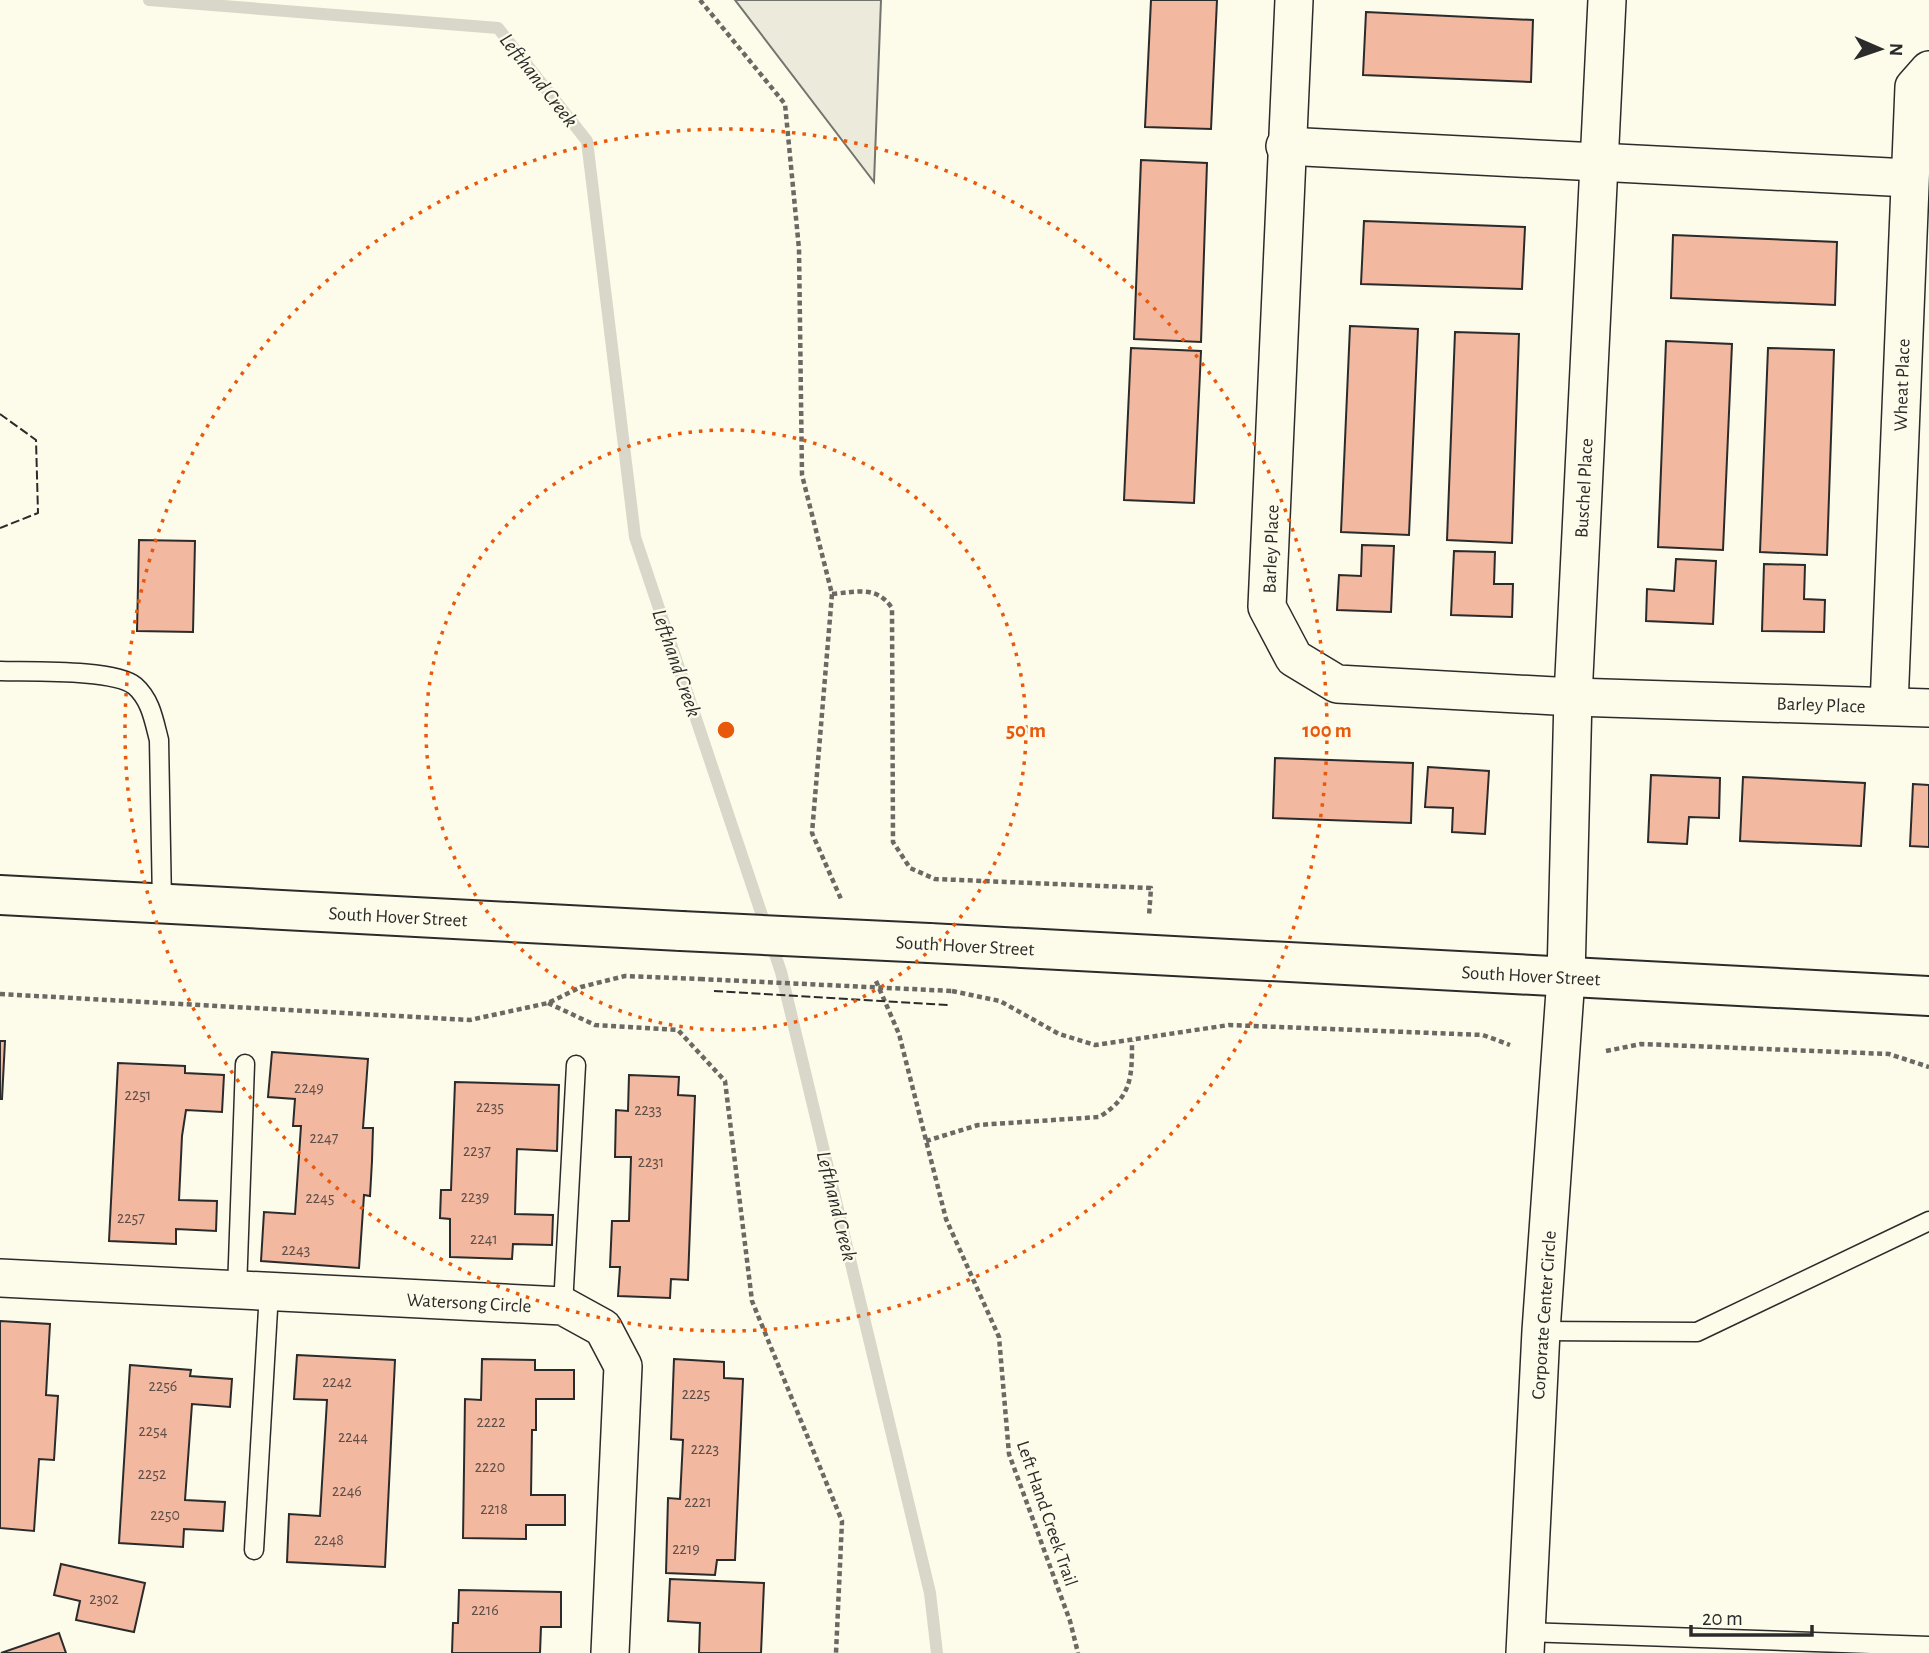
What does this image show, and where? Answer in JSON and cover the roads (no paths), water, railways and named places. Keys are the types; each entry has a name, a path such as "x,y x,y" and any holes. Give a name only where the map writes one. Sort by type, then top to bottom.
{"main road":[{"name":"South Hover Street","path":"0,895 1929,996"}],"street":[{"name":"Barley Place","path":"1294,0 1285,146 1267,607 1294,659 1337,684 1573,697 1929,708"},
{"name":"Buschel Place","path":"1566,977 1573,697 1607,0"},
{"name":"Wheat Place","path":"1889,706 1914,87 1929,70"},
{"path":"1285,146 1909,178"},
{"name":"Corporate Center Circle","path":"1525,1642 1541,1331 1566,977"},
{"name":"Watersong Circle","path":"0,1278 563,1306 603,1328 623,1366 610,1653"}],"lane":[{"path":"0,671 122,678 144,695 153,714 159,740 162,903"},
{"path":"245,1063 253,1291 254,1550"},
{"path":"563,1306 576,1065"},
{"path":"1541,1331 1697,1332 1929,1221"},
{"path":"1525,1642 1929,1646"}],"waterway":[{"name":"Lefthand Creek","path":"149,0 498,28 587,141 635,537 781,972 930,1593 937,1653"}]}
